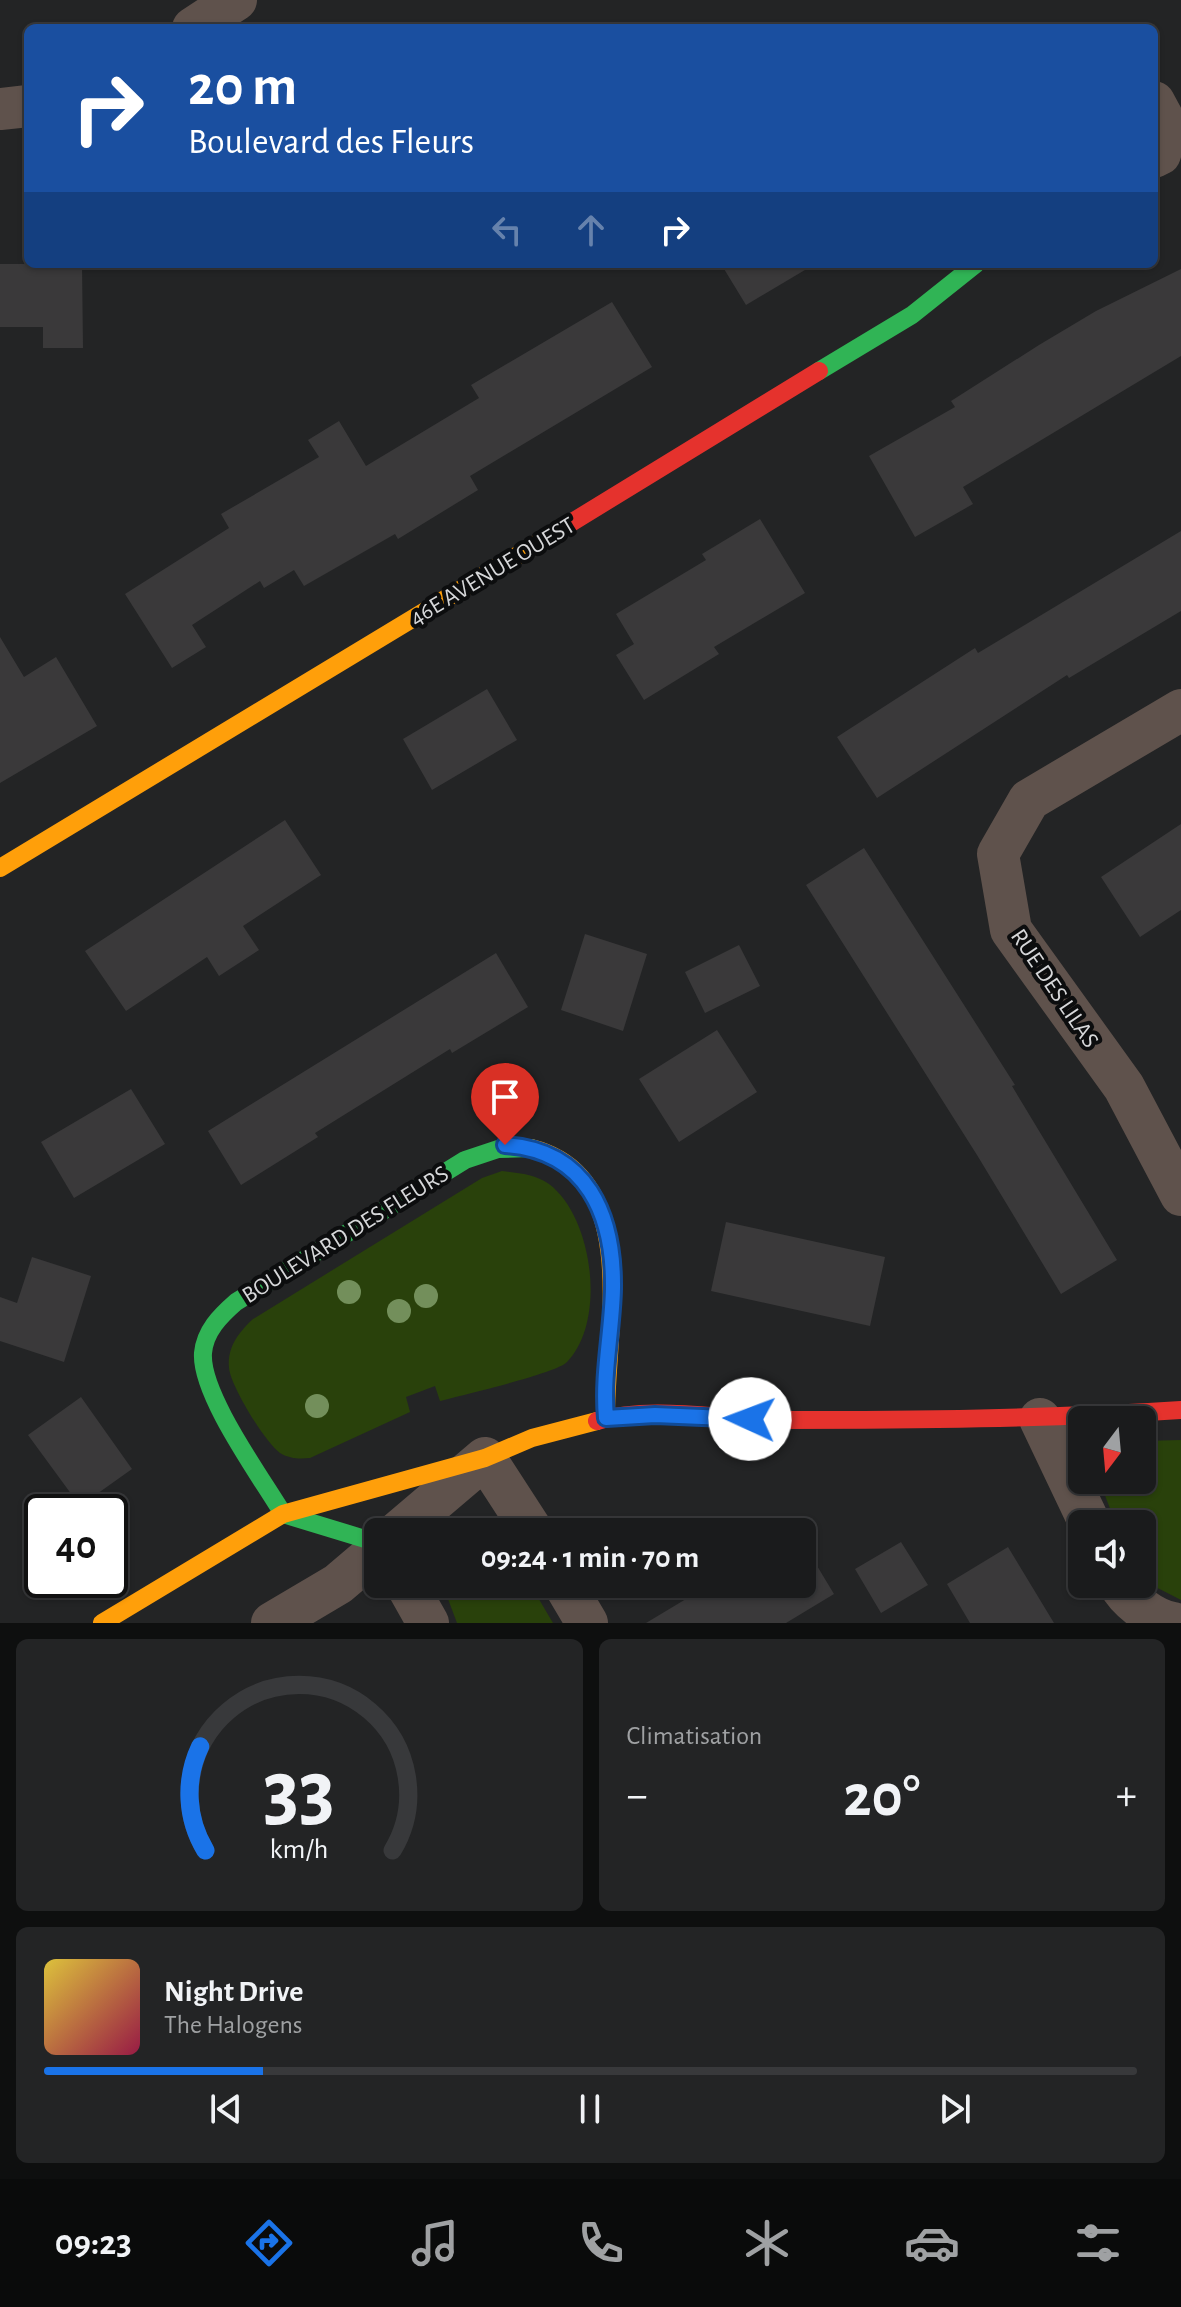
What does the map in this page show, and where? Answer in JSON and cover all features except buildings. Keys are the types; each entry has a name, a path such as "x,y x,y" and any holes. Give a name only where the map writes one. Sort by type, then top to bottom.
{"street":[{"path":"199,24 236,0"},
{"path":"0,109 24,106"},
{"path":"1158,109 1168,128 1158,155"},
{"name":"46E AVENUE OUEST","path":"0,868 193,754 912,315 971,268"},
{"name":"RUE DES LILAS","path":"1181,710 1029,800 998,854 1011,930 1124,1087 1181,1195"},
{"name":"BOULEVARD DES FLEURS","path":"283,1514 207,1385 202,1358 210,1328 221,1313 236,1302 484,1151 505,1145 540,1150 572,1168 595,1199 609,1243 613,1276 605,1386 606,1418"},
{"path":"102,1623 283,1514 485,1458 532,1438 606,1418 655,1415 774,1420 1040,1419 1181,1410"},
{"path":"1040,1419 1083,1510"},
{"path":"414,1518 485,1458"},
{"path":"485,1458 524,1518"},
{"path":"353,1495 367,1518"},
{"path":"283,1514 364,1539"},
{"path":"272,1623 338,1584 364,1562"},
{"path":"414,1598 428,1623"},
{"path":"572,1598 587,1623"},
{"path":"1131,1598 1160,1621 1173,1623"}],"green space":[{"path":"502,1171 532,1176 549,1184 564,1199 585,1244 590,1270 587,1322 580,1344 567,1362 528,1378 440,1401 435,1386 406,1397 410,1412 310,1458 295,1458 280,1453 258,1426 231,1377 230,1353 239,1335 253,1319 482,1178"},
{"path":"1181,1440 1181,1600 1156,1587 1156,1510 1111,1510 1104,1494 1156,1494 1156,1441"},
{"path":"448,1598 538,1598 553,1623 457,1623"}],"traffic: fast":[{"path":"819,371 912,315 971,268"},
{"path":"364,1539 283,1514 234,1435 211,1390 203,1353 207,1338 219,1318 236,1302 465,1160 498,1149 531,1148"}],"traffic: slow":[{"path":"0,868 556,532"},
{"path":"531,1148 567,1164 590,1190 604,1224 612,1303 606,1418"},
{"path":"102,1623 283,1514 485,1458 532,1438 597,1421"}],"traffic: jam":[{"path":"556,532 819,371"},
{"path":"597,1421 641,1414 880,1420 1181,1410"}],"route":[{"path":"505,1145 540,1150 556,1157 572,1168 595,1199 609,1243 612,1265 606,1418 655,1415 750,1419"}]}
